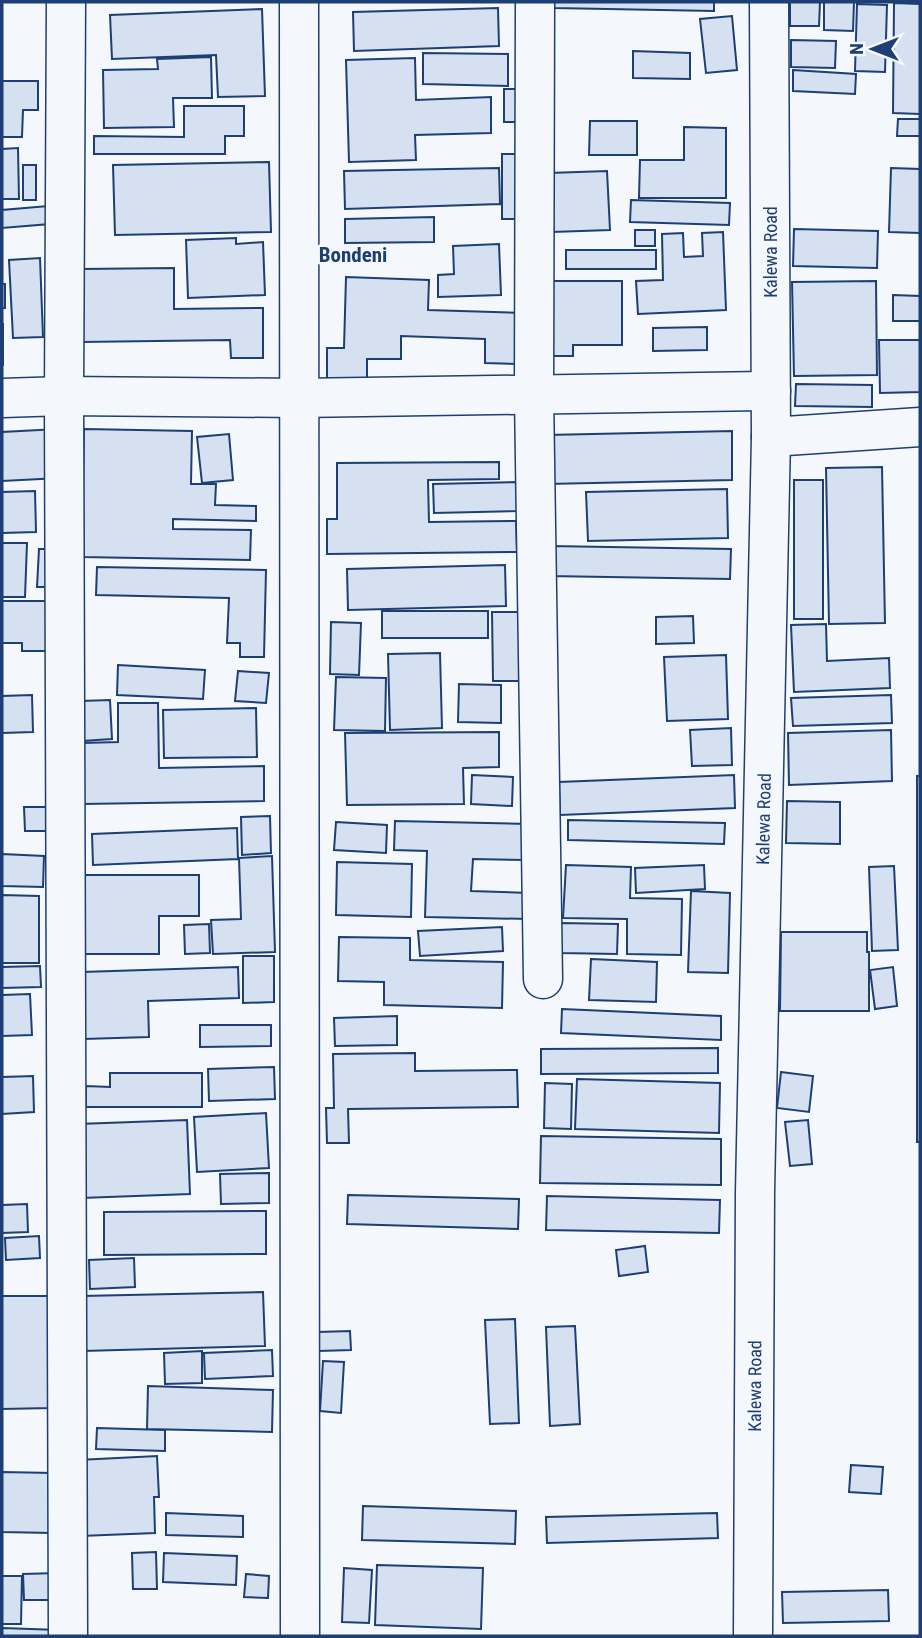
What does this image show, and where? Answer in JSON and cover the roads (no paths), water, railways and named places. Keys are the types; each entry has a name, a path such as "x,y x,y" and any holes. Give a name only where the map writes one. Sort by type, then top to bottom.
{"street":[{"path":"66,2 64,396 68,1636"},
{"path":"299,2 300,1636"},
{"path":"535,2 534,395 542,979"},
{"name":"Kalewa Road","path":"753,1636 755,1192 771,437 769,2"},
{"path":"2,398 299,398 771,391"},
{"path":"771,437 920,427"}],"district":[{"name":"Bondeni","path":"353,255"}]}
